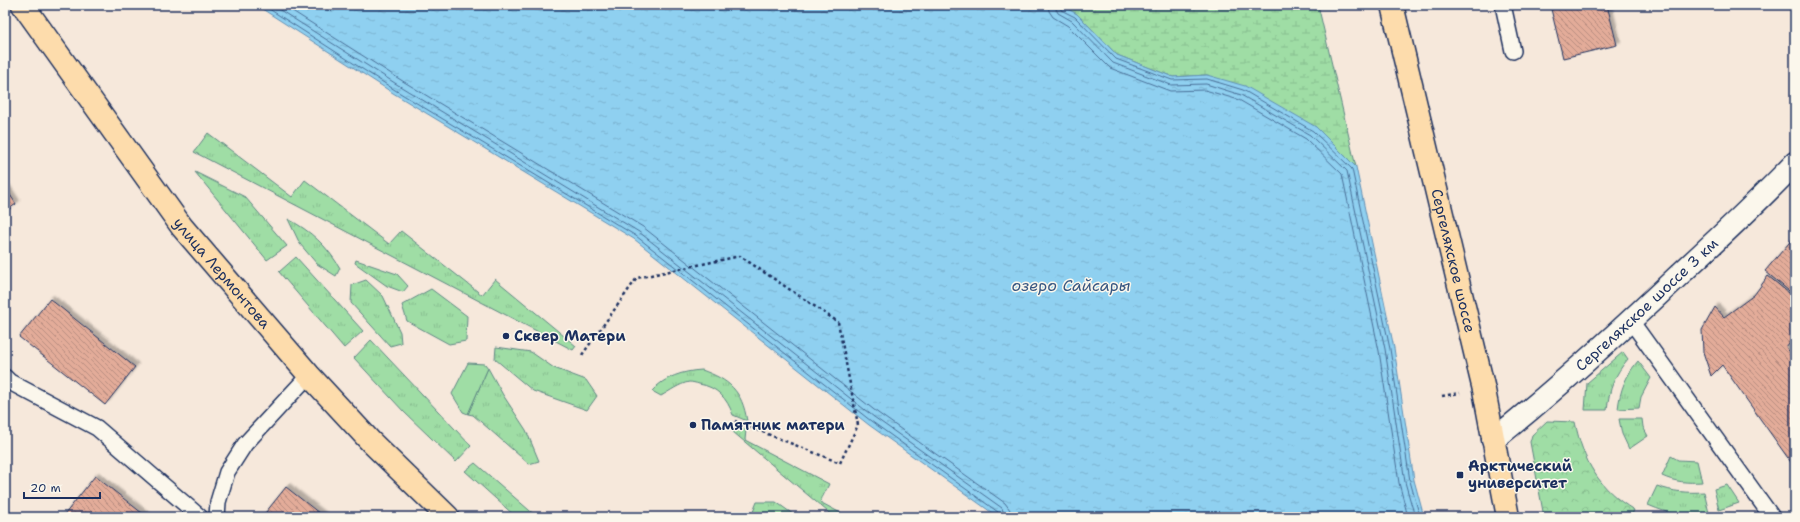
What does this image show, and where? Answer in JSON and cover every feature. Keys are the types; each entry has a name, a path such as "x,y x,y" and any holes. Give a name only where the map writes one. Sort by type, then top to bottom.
{"main road":[{"name":"улица Лермонтова","path":"23,5 182,227 309,375 371,442 448,517"},
{"name":"Сергеляхское шоссе","path":"1392,5 1484,390 1508,517"}],"street":[{"name":"Сергеляхское шоссе 3 км","path":"1493,440 1520,419 1631,321 1768,192 1795,164"}],"lane":[{"path":"1502,5 1513,51"},
{"path":"1631,321 1772,517"},
{"path":"217,517 218,502 230,466 245,444 309,375"},
{"path":"5,377 10,382 98,428 200,517"}],"path":[{"path":"582,355 636,278 740,256 838,322 858,425 840,463 735,421"}],"green space":[{"path":"1060,5 1318,5 1356,167 1316,127 1207,75 1173,77 1117,55 1077,14"},
{"path":"208,133 292,197 305,180 389,244 401,231 482,295 495,279 576,346 573,350 194,152"},
{"path":"195,172 245,197 287,246 267,260"},
{"path":"288,219 311,234 330,253 340,268 336,276 317,264 300,244"},
{"path":"296,257 363,331 344,348 279,272"},
{"path":"356,260 397,274 408,286 403,292 387,286 355,263"},
{"path":"366,280 383,296 400,332 401,343 390,346 351,303 352,285"},
{"path":"431,289 467,316 466,341 449,344 407,321 402,305"},
{"path":"371,340 471,446 456,462 404,412 354,358"},
{"path":"496,347 531,352 554,368 586,380 597,396 587,410 533,391 495,359"},
{"path":"1623,352 1628,359 1613,382 1607,410 1585,410 1587,383"},
{"path":"1638,361 1651,378 1641,397 1639,408 1618,409 1624,383"},
{"path":"468,363 485,364 488,368 468,414 463,412 452,394"},
{"path":"488,368 503,395 526,430 539,461 529,464 473,415 468,414"},
{"path":"702,370 727,382 733,388 742,401 747,421 733,415 728,403 720,394 705,385 689,382 685,383 661,396 652,391 668,378 681,373"},
{"path":"1619,419 1642,419 1643,427 1648,436 1629,449 1622,434"},
{"path":"1547,421 1575,422 1578,436 1594,473 1611,493 1634,510 1631,517 1544,517 1530,442 1532,435"},
{"path":"734,424 746,430 745,440 829,484 820,502 848,517 834,517 733,432"},
{"path":"1671,456 1678,460 1697,461 1702,482 1681,482 1662,476"},
{"path":"475,463 537,517 516,517 465,471"},
{"path":"1727,485 1739,503 1719,510 1714,489"},
{"path":"1657,486 1680,492 1704,492 1709,513 1678,515 1648,505"},
{"path":"757,502 776,502 797,517 751,517"}],"water":[{"name":"озеро Сайсары","path":"256,5 1060,5 1077,14 1117,55 1173,77 1207,75 1245,86 1316,127 1356,167 1394,348 1414,480 1424,517 998,517 869,425 634,239 393,93"}],"building":[{"path":"1550,5 1607,5 1617,45 1563,58"},
{"path":"5,187 16,204 5,212"},
{"path":"1795,236 1795,296 1765,271"},
{"path":"1768,276 1795,298 1795,335 1786,347 1795,360 1795,468 1722,365 1711,376 1703,352 1702,330 1715,307 1724,317 1754,295"},
{"path":"50,299 135,367 105,405 19,337"},
{"path":"95,476 147,517 69,517 65,514"},
{"path":"286,487 324,517 262,517"}],"place":[{"name":"Сквер Матери","path":"506,336"},
{"name":"Памятник матери","path":"693,425"},
{"name":"Арктический университет","path":"1460,475"}]}
